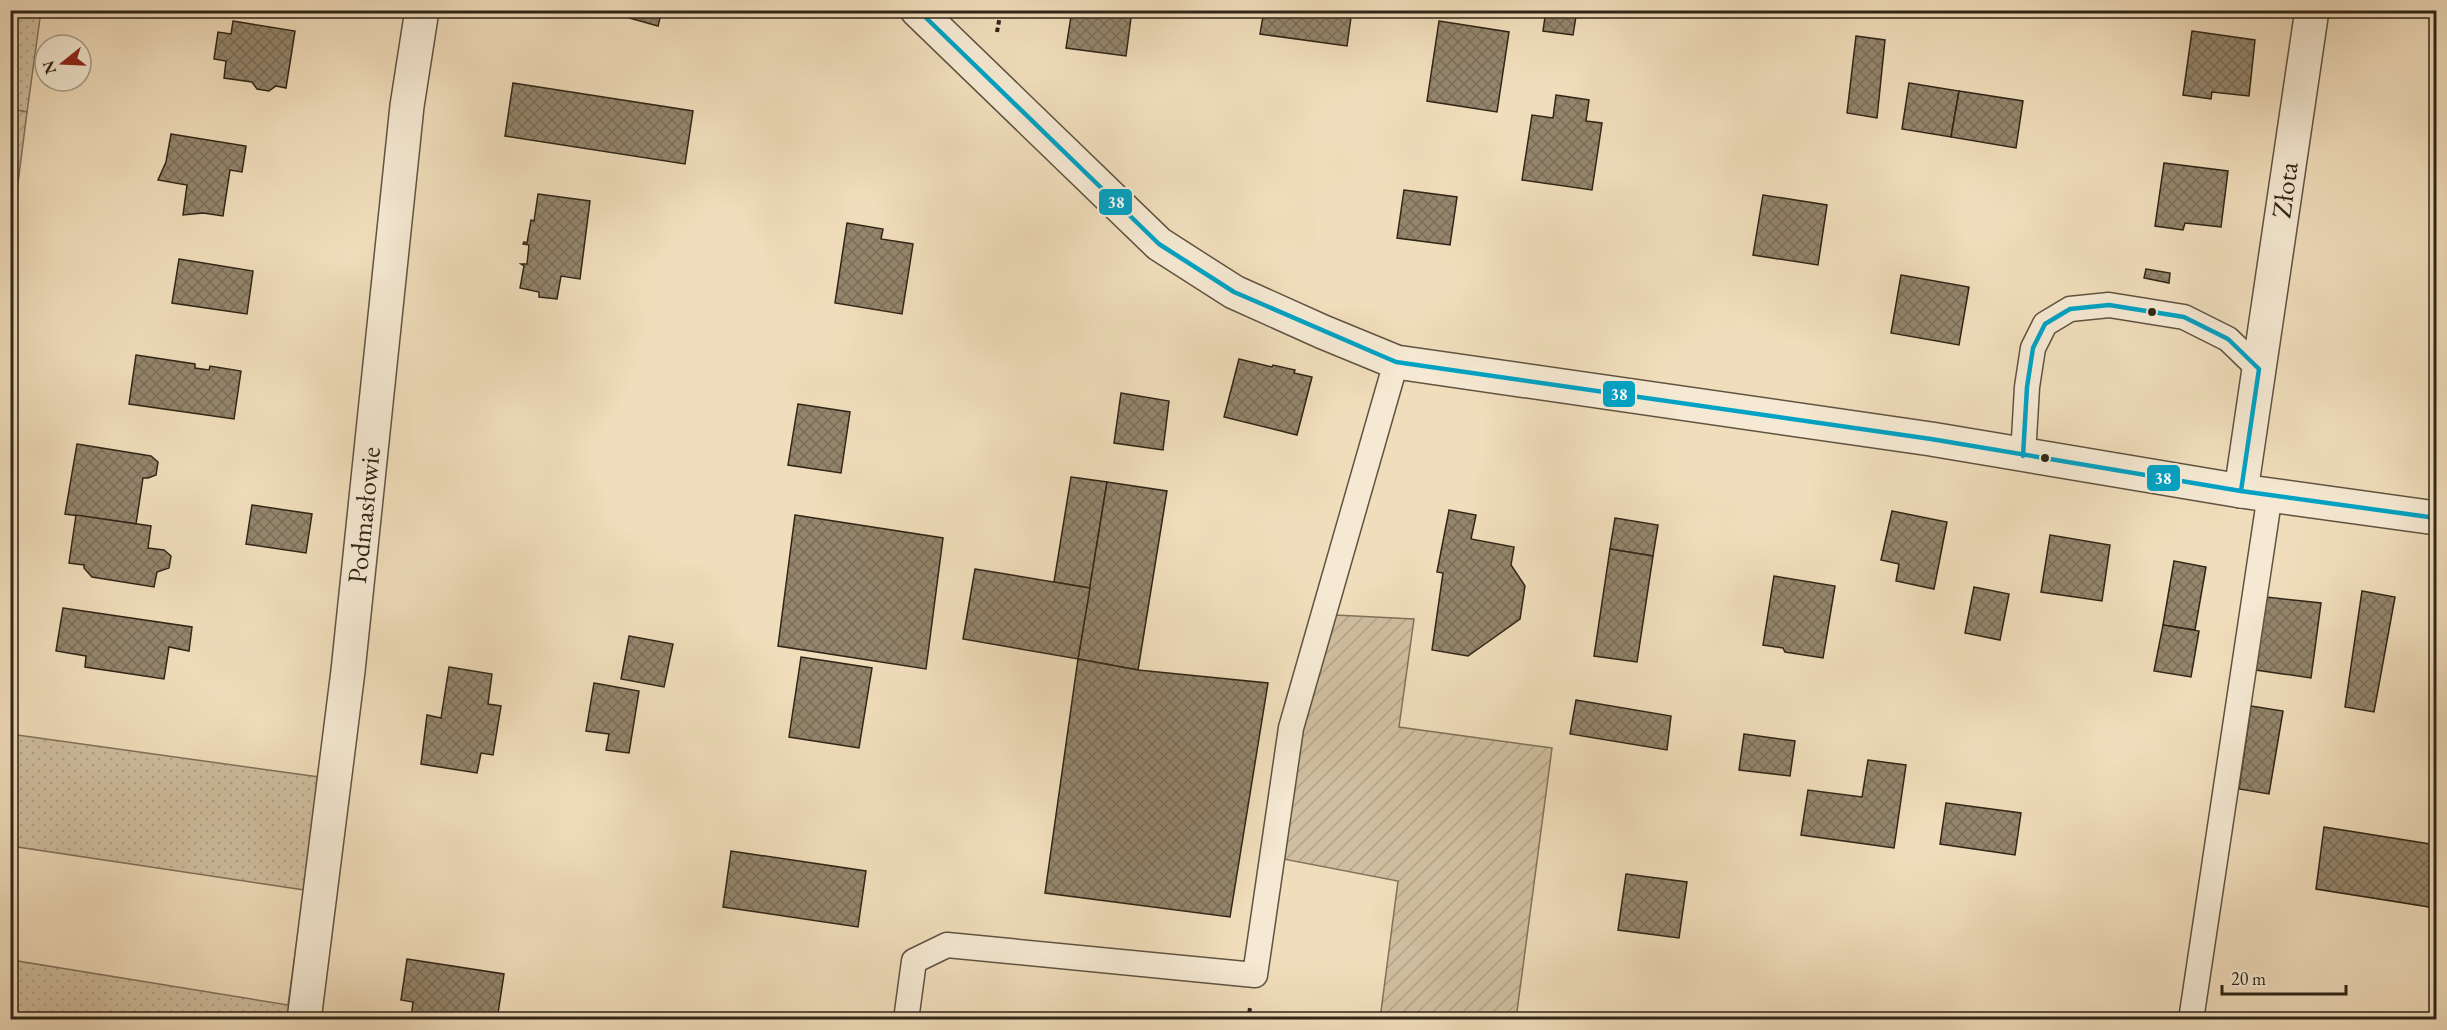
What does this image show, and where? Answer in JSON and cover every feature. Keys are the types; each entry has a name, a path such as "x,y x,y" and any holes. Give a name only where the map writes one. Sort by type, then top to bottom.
{"street":[{"name":"Podmasłowie","path":"304,1020 349,660 407,106 422,10"},
{"path":"917,10 1159,244 1234,292 1396,362 1931,440 2436,518"},
{"name":"Złota","path":"2256,492 2259,369 2312,10"}],"lane":[{"path":"2023,456 2027,387 2033,348 2045,324 2070,309 2109,305 2184,317 2228,339 2259,369"},
{"path":"906,1020 914,961 947,945 1255,975 1291,728 1396,362"},
{"path":"2191,1020 2256,492"}],"shaded area":[{"path":"10,11 41,11 38,33 33,33 33,69 27,112 11,109"},
{"path":"10,109 27,112 11,238"},
{"path":"1335,615 1414,619 1399,727 1552,748 1516,1019 1380,1019 1398,881 1278,858 1300,730"},
{"path":"10,734 326,778 295,1019 11,1019 11,960 288,1005 304,890 11,846"}],"building":[{"path":"601,10 662,10 658,26"},
{"path":"1072,10 1132,10 1126,56 1066,48"},
{"path":"1264,10 1352,10 1347,46 1260,34"},
{"path":"1546,10 1577,10 1573,35 1543,31"},
{"path":"233,21 295,31 286,88 276,86 269,91 257,89 252,82 224,78 226,61 214,59 218,32 231,34"},
{"path":"1439,21 1509,32 1497,112 1427,101"},
{"path":"2192,31 2255,40 2249,96 2212,92 2211,99 2183,95"},
{"path":"1856,36 1885,40 1877,118 1847,113"},
{"path":"513,83 693,111 685,164 505,136"},
{"path":"1909,83 1959,91 1951,137 1902,129"},
{"path":"1959,91 2023,101 2016,148 1951,137"},
{"path":"1556,95 1589,100 1586,121 1602,123 1592,190 1522,180 1532,115 1553,118"},
{"path":"171,134 246,146 242,172 230,170 223,216 203,213 183,215 187,185 158,180 166,162"},
{"path":"2164,163 2228,171 2221,227 2185,223 2183,230 2155,226"},
{"path":"1404,190 1457,197 1450,245 1397,238"},
{"path":"538,194 590,201 580,279 561,276 557,299 539,297 539,292 520,288 524,266 521,264 527,264 529,245 523,244 527,243 531,220 534,221"},
{"path":"1763,195 1827,205 1818,265 1753,255"},
{"path":"847,223 883,229 881,239 913,244 902,314 835,303"},
{"path":"179,259 253,271 247,314 172,303"},
{"path":"2146,269 2170,273 2169,283 2144,278"},
{"path":"1901,275 1969,287 1959,345 1891,333"},
{"path":"136,355 195,364 195,368 209,370 210,366 241,371 234,419 129,404"},
{"path":"1239,359 1295,370 1294,373 1312,377 1297,435 1224,417"},
{"path":"1121,393 1169,401 1163,450 1114,443"},
{"path":"798,404 850,412 841,473 788,465"},
{"path":"77,444 151,456 158,462 156,475 143,478 136,524 65,514"},
{"path":"1071,477 1107,482 1090,588 1054,582"},
{"path":"1107,482 1167,491 1138,670 1078,659"},
{"path":"252,505 312,514 306,553 246,544"},
{"path":"1449,510 1476,515 1471,539 1514,547 1511,565 1525,586 1520,619 1468,656 1432,650 1443,573 1437,572"},
{"path":"1892,511 1947,522 1934,589 1896,581 1899,564 1881,560"},
{"path":"76,515 151,526 148,548 164,550 171,556 169,568 157,572 154,587 92,577 84,565 69,563"},
{"path":"795,515 943,538 926,669 778,646"},
{"path":"1615,518 1658,525 1653,556 1610,549"},
{"path":"2050,535 2110,545 2102,601 2041,592"},
{"path":"1610,549 1653,556 1637,662 1594,656"},
{"path":"2174,561 2206,567 2195,630 2163,625"},
{"path":"975,569 1090,588 1078,659 963,639"},
{"path":"1774,576 1835,586 1823,658 1785,652 1783,648 1763,645"},
{"path":"1974,587 2009,594 2000,640 1965,633"},
{"path":"2362,591 2395,597 2374,712 2345,707"},
{"path":"2266,597 2321,603 2311,678 2256,670"},
{"path":"63,608 192,627 189,651 169,647 164,679 85,667 86,656 56,651"},
{"path":"2163,625 2199,631 2191,677 2154,671"},
{"path":"629,636 673,644 664,687 621,679"},
{"path":"801,657 872,668 859,748 789,737"},
{"path":"1078,659 1138,670 1268,683 1230,917 1045,893"},
{"path":"449,667 492,674 488,704 501,706 493,755 481,753 477,773 421,764 427,715 441,718"},
{"path":"594,683 639,691 629,753 606,750 609,734 586,731"},
{"path":"1576,700 1671,716 1667,750 1570,734"},
{"path":"2251,706 2283,711 2269,794 2239,789"},
{"path":"1744,734 1795,741 1790,776 1739,770"},
{"path":"1868,760 1906,765 1894,848 1801,835 1808,790 1862,797"},
{"path":"1946,803 2021,813 2015,855 1940,844"},
{"path":"2324,827 2436,845 2436,908 2316,889"},
{"path":"731,851 866,871 858,927 723,907"},
{"path":"1626,874 1687,882 1679,938 1618,930"},
{"path":"407,959 504,974 497,1020 411,1020 413,1002 401,1000"},
{"path":"1074,1014 1111,1020 1073,1020"}],"transit line":[{"name":"38","path":"918,10 1159,244 1234,292 1396,362 1931,439 2241,491 2436,518"},
{"name":"38","path":"2023,456 2027,387 2033,348 2045,324 2070,309 2109,305 2184,317 2228,339 2259,369 2241,491"}]}
